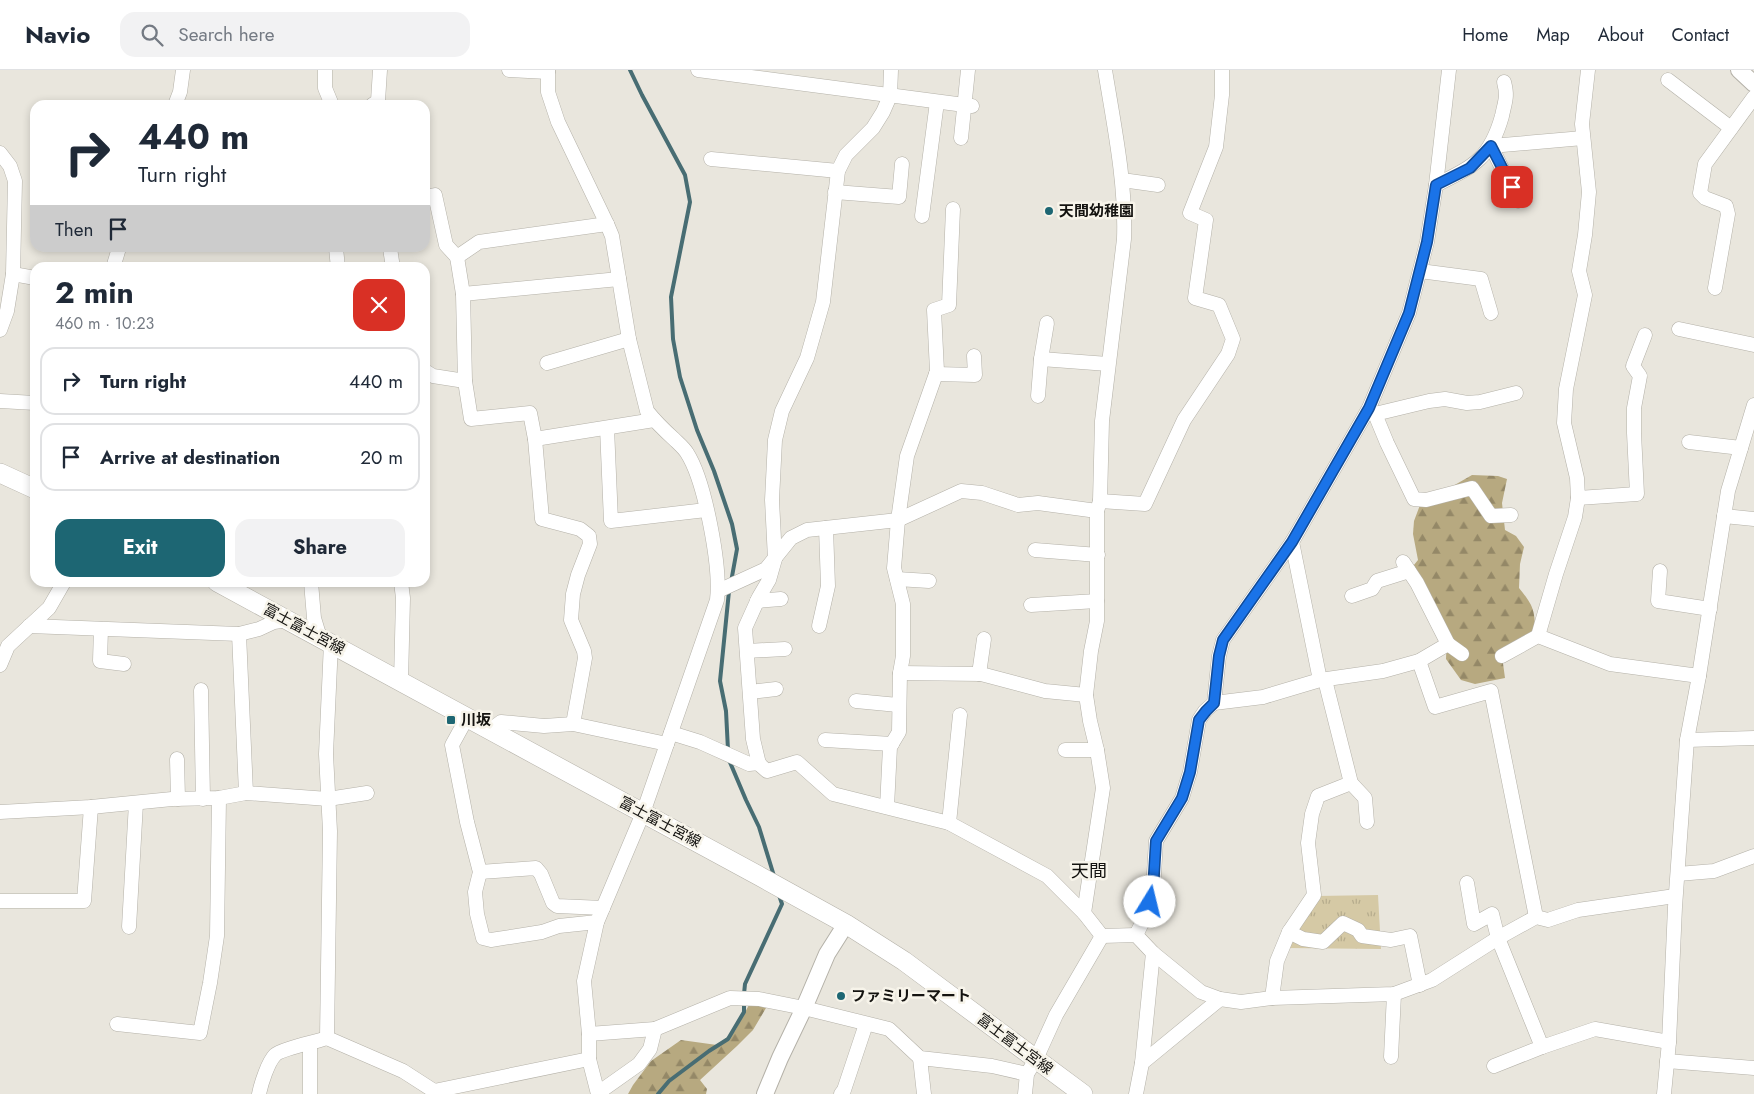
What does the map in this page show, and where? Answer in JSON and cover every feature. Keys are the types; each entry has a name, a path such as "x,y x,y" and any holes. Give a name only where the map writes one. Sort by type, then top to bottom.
{"main road":[{"path":"0,473 30,487"},
{"name":"富士富士宮線","path":"237,588 287,620 846,924 904,961 1032,1067 1083,1094"}],"street":[{"path":"177,100 183,70"},
{"path":"325,70 325,88 330,100"},
{"path":"378,100 380,70"},
{"path":"509,70 548,71 548,92 558,122 612,236 629,339 647,411 687,452 700,484 722,590"},
{"path":"698,70 968,106"},
{"path":"891,70 890,96 883,112 873,128 846,155 838,172 823,302 807,358 782,411 775,440 772,500 775,559 769,580 745,628 753,739 759,762 767,771 797,762 833,794 949,823 1047,876 1084,914 1102,936"},
{"path":"961,138 968,106 968,70"},
{"path":"1084,914 1103,788 1086,695 1090,651 1097,621 1098,506 1102,421 1124,240 1125,211 1105,70"},
{"path":"655,1029 650,1049 639,1064 598,1094 589,1059 589,1034 584,981 597,922 643,813 722,590 766,569 791,538 807,530 898,520 961,491 982,493 1018,505 1038,503 1098,506 1145,504 1184,420 1228,354 1233,339 1219,305 1196,298 1206,220 1190,213 1216,147 1222,95 1222,70"},
{"path":"1214,703 1219,656 1223,640 1292,542 1372,411 1409,313 1420,271 1436,185 1449,70"},
{"path":"1502,656 1538,636 1575,517 1578,498 1577,478 1564,423 1566,389 1586,295 1579,271 1589,192 1582,124 1588,70"},
{"path":"1739,70 1754,84"},
{"path":"1668,80 1731,128"},
{"path":"1436,185 1470,168 1491,146 1497,135 1507,94 1504,82"},
{"path":"1715,288 1728,214 1726,206 1705,198 1700,193 1706,164 1754,97"},
{"path":"922,216 937,102"},
{"path":"1491,146 1583,138"},
{"path":"1491,146 1518,201"},
{"path":"0,153 10,166 15,181 14,274 0,330"},
{"path":"711,158 838,172"},
{"path":"835,192 899,197 902,164"},
{"path":"1122,180 1158,185"},
{"path":"430,196 435,195 446,246 457,257 463,294 465,381 471,419 530,413 535,439 542,519 580,529 589,536 590,544 573,594 571,620 585,658 573,724"},
{"path":"887,807 890,748 899,732 898,705 903,656 903,604 894,568 898,520 907,456 936,374 934,310 949,305 953,209"},
{"path":"457,257 479,242 607,224"},
{"path":"1420,271 1481,279 1491,313"},
{"path":"14,274 30,277"},
{"path":"463,294 619,279"},
{"path":"1038,396 1046,323"},
{"path":"1679,329 1754,345"},
{"path":"1578,498 1637,494 1634,408 1640,376 1633,366 1644,335"},
{"path":"547,363 629,339"},
{"path":"936,374 975,375 974,356"},
{"path":"1041,359 1108,364"},
{"path":"430,374 465,381"},
{"path":"1372,411 1445,399 1466,403 1480,402 1516,393"},
{"path":"0,401 30,403"},
{"path":"1664,1094 1669,1042 1676,896 1687,740 1728,491 1746,444 1754,404"},
{"path":"1372,411 1414,499 1426,500 1472,488 1491,516 1511,515"},
{"path":"535,439 654,420"},
{"path":"607,428 611,521 706,510"},
{"path":"1689,442 1746,444"},
{"path":"1724,516 1754,519"},
{"path":"819,626 828,586 826,528"},
{"path":"1292,542 1322,680 1351,783 1365,798 1367,822"},
{"path":"1034,550 1098,555"},
{"path":"1352,596 1372,589 1377,581 1406,566 1448,644 1462,654"},
{"path":"1660,571 1658,601 1710,609"},
{"path":"897,579 929,581"},
{"path":"0,665 4,646 49,608 61,587"},
{"path":"311,587 314,618 326,640 326,754 330,831 326,1038"},
{"path":"401,587 403,598 401,682"},
{"path":"757,601 781,599"},
{"path":"1031,605 1097,602"},
{"path":"29,626 239,634 259,629 274,622 287,620"},
{"path":"101,628 100,661 124,664"},
{"path":"239,634 246,793"},
{"path":"1538,636 1610,664 1699,676"},
{"path":"979,674 984,639"},
{"path":"1136,935 1147,913 1153,890 1156,841 1182,798 1190,772 1199,720 1214,703 1263,697 1322,680 1383,671 1419,661 1448,644"},
{"path":"747,651 785,649"},
{"path":"1419,661 1436,707 1491,691 1536,917"},
{"path":"900,673 979,674 1045,691 1086,695"},
{"path":"750,692 776,689"},
{"path":"201,690 203,799"},
{"path":"856,701 898,705"},
{"path":"949,823 960,715"},
{"path":"466,717 452,745 467,822 480,872 475,892 477,914 484,938 491,940 542,932 559,926 597,922"},
{"path":"490,730 501,722 544,726 573,724 700,742 749,764 759,762"},
{"path":"1687,740 1754,738"},
{"path":"825,740 892,744"},
{"path":"1065,750 1097,750"},
{"path":"177,759 178,799"},
{"path":"1272,998 1277,961 1289,932 1314,895 1308,843 1312,814 1318,796 1351,783"},
{"path":"0,812 91,808 178,799 219,798 246,793 328,799 367,794"},
{"path":"116,1024 200,1033 217,936 219,798"},
{"path":"129,927 136,803"},
{"path":"0,901 84,900 91,808"},
{"path":"1678,874 1714,871 1754,856"},
{"path":"480,872 536,868 541,874 553,903 557,906 603,908"},
{"path":"1467,883 1474,924 1492,914 1498,938 1542,1047"},
{"path":"1102,936 1136,935 1153,953 1201,992 1220,999 1241,1002 1272,998 1394,994 1432,980 1498,938 1536,917 1548,920 1578,910 1676,896"},
{"path":"1289,932 1303,939 1323,942 1343,923 1358,930 1362,936 1391,940 1410,936 1420,985"},
{"path":"766,1094 780,1058 827,954 846,924"},
{"path":"1025,1094 1032,1067 1056,1015 1102,936"},
{"path":"1136,1094 1142,1063 1153,953"},
{"path":"1391,1058 1394,994"},
{"path":"589,1034 655,1029 730,998 759,999 889,1029 920,1058 992,1066 1032,1067"},
{"path":"1142,1063 1220,999"},
{"path":"841,1094 866,1024"},
{"path":"1494,1066 1594,1029 1669,1042"},
{"path":"259,1094 261,1081 275,1054 289,1048 310,1044 326,1038 403,1071 434,1092 589,1059"},
{"path":"310,1044 310,1094"},
{"path":"920,1058 924,1094"},
{"path":"1667,1061 1754,1068"}],"green space":[{"path":"1472,475 1498,476 1507,479 1502,503 1505,530 1516,536 1524,547 1520,564 1519,588 1532,608 1535,631 1502,656 1505,678 1475,684 1461,680 1446,659 1447,634 1409,571 1418,560 1413,534 1414,521 1420,505"},
{"path":"1378,895 1381,949 1287,948 1317,896"},
{"path":"750,1003 766,1008 753,1030 700,1080 707,1089 706,1094 628,1094 651,1061 681,1040 717,1045 735,1031"}],"waterway":[{"path":"630,70 685,175 690,202 671,297 673,339 680,377 697,430 714,471 732,524 737,549 731,582"},
{"path":"728,750 726,711 720,681 729,591"},
{"path":"729,760 759,827 774,876"},
{"path":"744,994 745,984 782,904 779,895"},
{"path":"658,1094 669,1081 728,1039 744,1012 744,1001"}],"place":[{"name":"天間幼稚園","path":"1049,211"},
{"name":"川坂","path":"451,720"},
{"name":"ファミリーマート","path":"841,996"}],"district":[{"name":"天間","path":"1089,871"}],"route":[{"path":"1150,902 1153,890 1156,841 1182,798 1190,772 1199,720 1214,703 1219,656 1223,640 1292,542 1369,408 1409,313 1427,242 1436,185 1470,168 1491,146 1512,187"}]}
